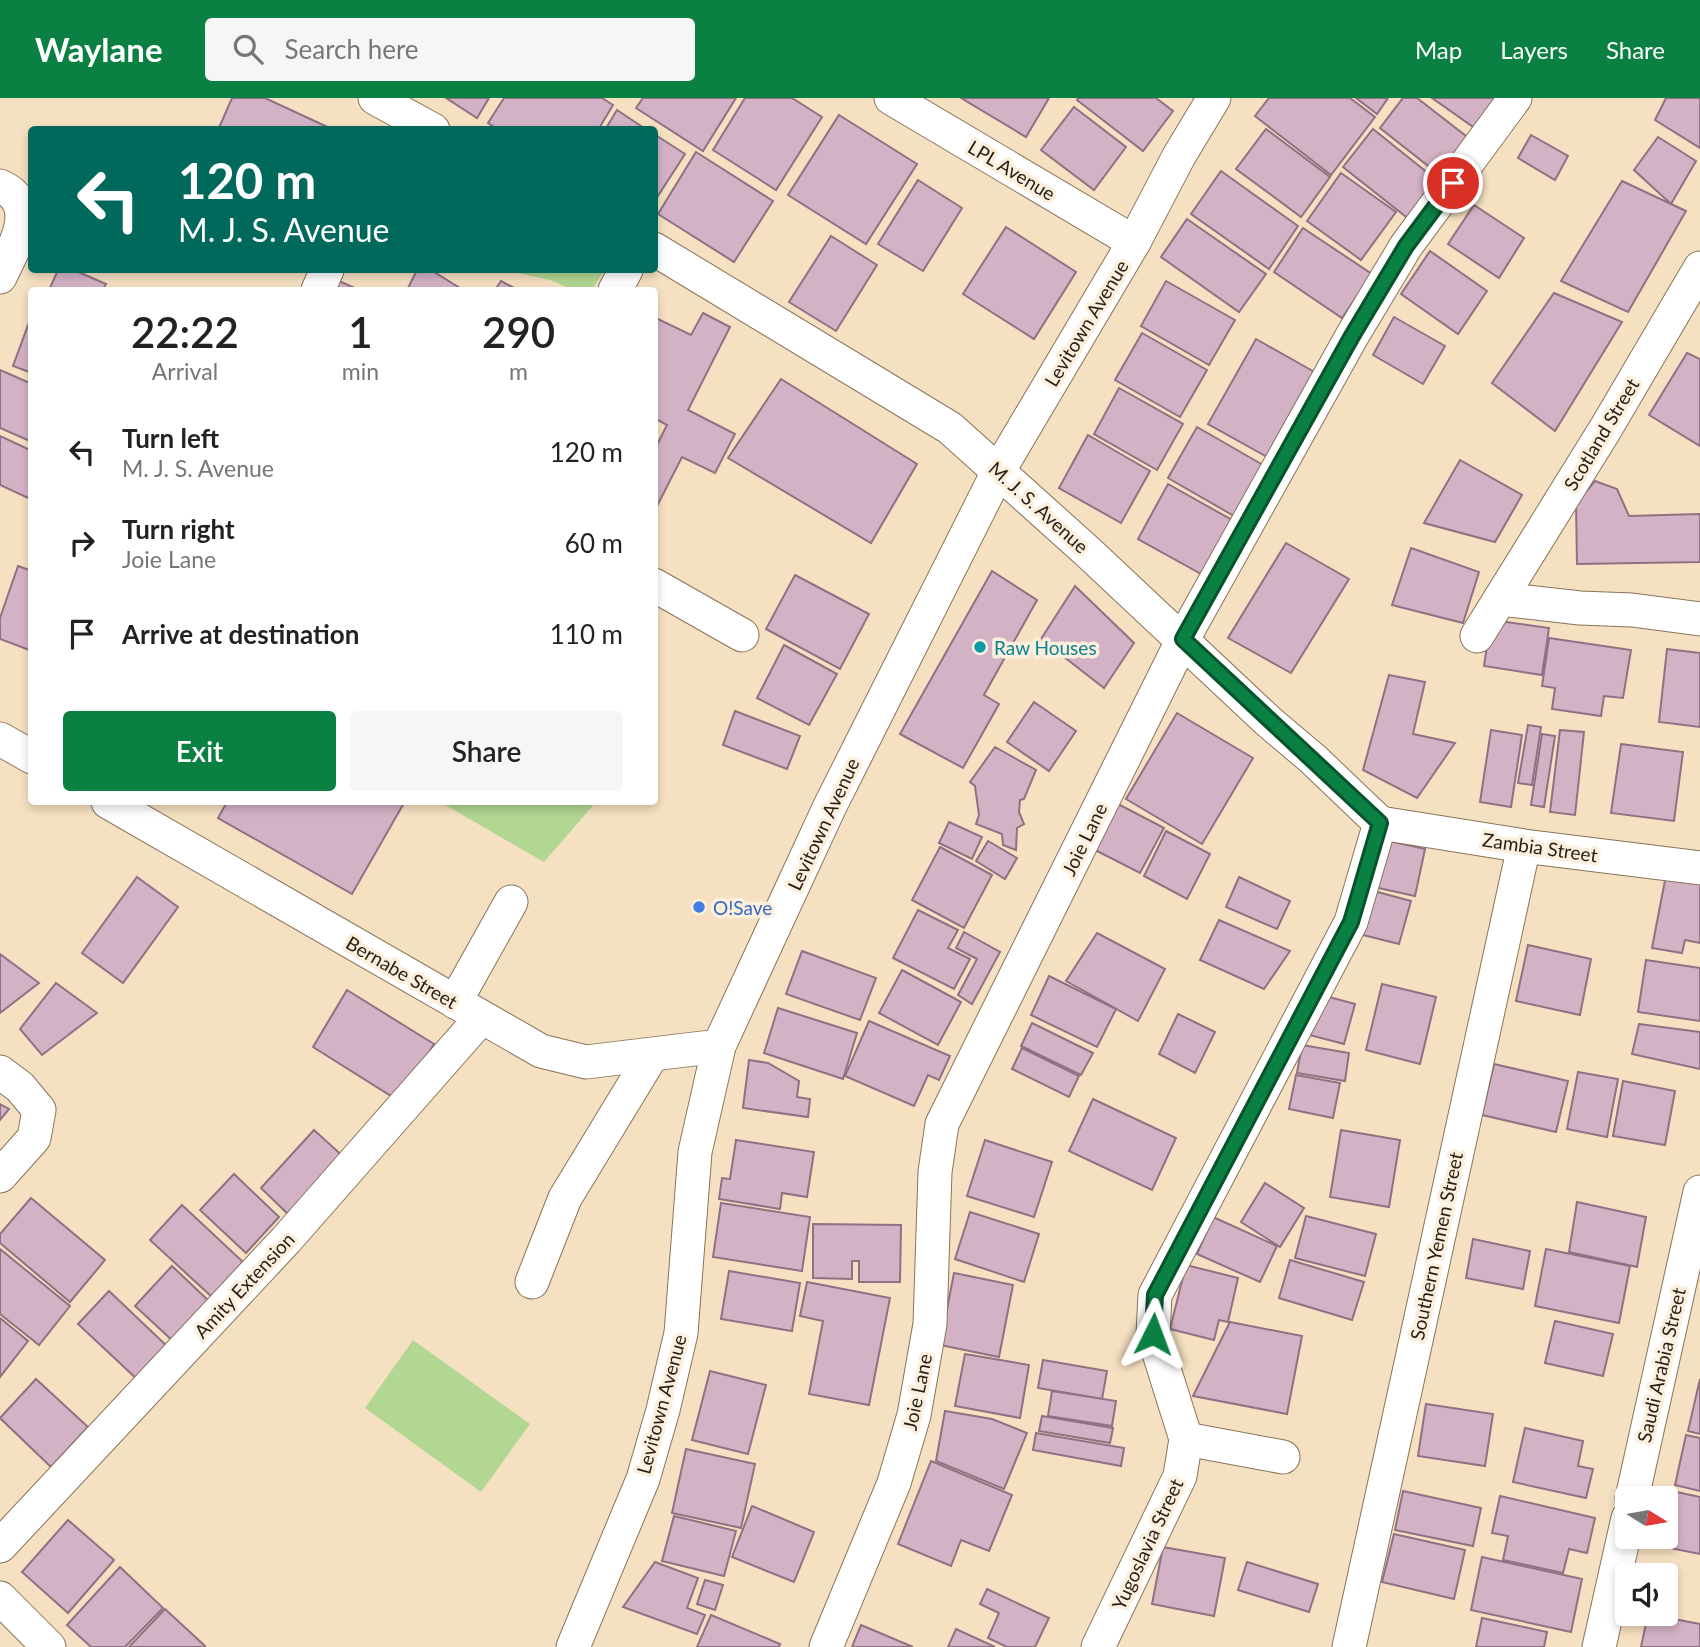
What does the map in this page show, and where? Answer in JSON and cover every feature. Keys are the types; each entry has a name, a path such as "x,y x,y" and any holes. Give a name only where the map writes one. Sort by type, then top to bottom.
{"street":[{"name":"LPL Avenue","path":"891,98 1133,242"},
{"name":"Levitown Avenue","path":"573,1647 643,1479 663,1410 681,1333 695,1152 719,1046 830,806 999,470 1214,98"},
{"name":"Joie Lane","path":"826,1647 894,1483 914,1415 930,1324 935,1172 942,1124 1183,639 1352,336 1406,246 1515,98"},
{"path":"384,112 422,126"},
{"path":"0,186 9,190 20,206 24,223 0,277"},
{"name":"M. J. S. Avenue","path":"658,251 950,428 1183,639 1380,823"},
{"name":"Scotland Street","path":"1477,636 1606,428 1700,268"},
{"path":"658,586 742,635"},
{"path":"1500,599 1700,619"},
{"path":"0,739 28,755"},
{"name":"Bernabe Street","path":"113,805 541,1051 586,1062 719,1046"},
{"name":"Zambia Street","path":"1380,823 1524,846 1700,868"},
{"name":"Yugoslavia Street","path":"1098,1647 1180,1476 1186,1439 1153,1334 1155,1295 1351,922 1380,823"},
{"name":"Southern Yemen Street","path":"1349,1647 1524,846"},
{"name":"Amity Extension","path":"0,1546 286,1240 468,1010 511,902"},
{"path":"532,1282 565,1198 652,1055"},
{"path":"0,1072 20,1087 39,1110 34,1138 0,1176"},
{"name":"Saudi Arabia Street","path":"1635,1486 1700,1192"},
{"path":"1186,1439 1283,1457"},
{"path":"1599,1647 1621,1549"},
{"path":"0,1598 49,1647"}],"green space":[{"path":"518,273 602,273 594,287 567,287 550,280"},
{"path":"445,805 593,805 544,862"},
{"path":"413,1340 530,1424 481,1492 365,1408"}],"building":[{"path":"232,98 265,98 325,126 220,126"},
{"path":"446,98 489,98 477,118"},
{"path":"504,98 602,98 613,105 600,126 493,126 488,123"},
{"path":"643,98 736,98 703,151 636,108"},
{"path":"745,98 792,98 822,117 776,190 713,150"},
{"path":"961,98 1049,98 1026,137"},
{"path":"1156,98 1173,111 1143,151 1077,100"},
{"path":"1269,98 1350,98 1375,117 1331,175 1255,116"},
{"path":"1356,98 1388,98 1377,114"},
{"path":"1403,98 1417,98 1475,143 1446,180 1380,128"},
{"path":"1432,98 1503,98 1479,131"},
{"path":"1666,98 1700,98 1700,148 1655,120"},
{"path":"1074,107 1126,147 1094,190 1041,150"},
{"path":"617,110 641,126 607,126"},
{"path":"839,115 917,164 866,244 788,195"},
{"path":"1266,129 1330,177 1301,217 1236,169"},
{"path":"1373,129 1439,182 1410,220 1343,167"},
{"path":"1531,135 1568,156 1555,180 1518,158"},
{"path":"658,137 685,154 658,196"},
{"path":"1658,137 1696,161 1671,204 1634,170"},
{"path":"696,152 773,201 734,262 658,214"},
{"path":"1221,171 1298,226 1269,269 1191,214"},
{"path":"1341,173 1396,212 1361,260 1307,221"},
{"path":"918,180 962,208 923,271 878,244"},
{"path":"1622,181 1686,211 1628,312 1561,281"},
{"path":"1474,205 1524,238 1499,278 1448,244"},
{"path":"1187,219 1266,274 1239,312 1161,257"},
{"path":"1006,227 1076,272 1034,339 963,294"},
{"path":"1303,228 1372,274 1342,318 1274,272"},
{"path":"831,236 877,265 836,331 789,302"},
{"path":"1430,251 1487,291 1458,334 1401,294"},
{"path":"57,273 81,273 106,284 104,287 50,287"},
{"path":"416,273 436,273 458,287 408,287"},
{"path":"337,280 352,287 334,287"},
{"path":"501,281 512,287 497,287"},
{"path":"1166,281 1235,320 1209,365 1141,326"},
{"path":"1554,293 1622,322 1555,431 1492,383"},
{"path":"703,313 730,327 688,410 735,434 715,473 682,457 658,504 658,443 667,425 658,420 658,319 691,335"},
{"path":"1394,317 1445,346 1423,384 1373,355"},
{"path":"28,325 28,372 13,366"},
{"path":"1142,333 1207,370 1180,417 1115,380"},
{"path":"1256,339 1318,374 1269,458 1208,424"},
{"path":"1687,353 1700,359 1700,446 1649,415"},
{"path":"0,370 28,382 28,440 0,428"},
{"path":"781,379 917,464 871,543 728,458"},
{"path":"1119,388 1183,424 1157,470 1094,434"},
{"path":"1197,427 1263,465 1234,516 1168,478"},
{"path":"1088,435 1150,471 1121,523 1059,488"},
{"path":"0,436 28,449 28,498 0,485"},
{"path":"1460,460 1522,495 1495,542 1424,523"},
{"path":"1595,481 1617,489 1629,516 1700,514 1700,562 1577,564 1576,503"},
{"path":"1168,484 1232,520 1201,574 1138,539"},
{"path":"1286,543 1349,579 1291,673 1228,638"},
{"path":"1411,548 1479,572 1463,623 1392,605"},
{"path":"18,566 28,570 28,650 0,639 0,618"},
{"name":"Raw Houses","path":"992,571 1037,600 984,695 999,704 963,768 900,734"},
{"path":"795,575 869,614 840,669 766,629"},
{"path":"1075,586 1134,643 1104,688 1041,639"},
{"path":"1491,620 1549,628 1542,675 1484,666"},
{"path":"1549,638 1631,650 1623,698 1604,696 1601,716 1552,709 1555,688 1542,686"},
{"path":"784,645 837,674 809,725 757,698"},
{"path":"1667,649 1700,653 1700,727 1659,722"},
{"path":"1389,675 1425,682 1413,734 1455,743 1417,798 1363,770"},
{"path":"1034,702 1076,731 1049,771 1007,742"},
{"path":"735,711 800,736 787,769 723,745"},
{"path":"1177,713 1253,758 1202,844 1126,799"},
{"path":"1528,725 1541,727 1532,785 1518,783"},
{"path":"1491,730 1522,735 1511,807 1480,802"},
{"path":"1560,730 1584,732 1575,815 1550,812"},
{"path":"1542,734 1555,736 1544,807 1531,805"},
{"path":"1621,744 1683,752 1674,821 1611,813"},
{"path":"995,747 1036,770 1024,799 1020,800 1019,812 1024,824 1017,828 1016,850 1003,845 1002,834 976,824 979,815 975,786 970,782"},
{"path":"1118,804 1164,828 1140,873 1095,850"},
{"path":"225,805 403,805 352,894 218,818"},
{"path":"949,822 982,837 972,859 939,843"},
{"path":"1166,831 1210,854 1187,899 1144,876"},
{"path":"1385,840 1425,849 1415,896 1374,887"},
{"path":"988,841 1017,858 1005,879 976,861"},
{"path":"940,847 992,875 964,928 912,900"},
{"path":"1666,875 1700,882 1700,943 1685,940 1682,953 1652,948"},
{"path":"137,877 178,907 123,983 82,953"},
{"path":"1239,877 1290,901 1277,929 1226,907"},
{"path":"1370,890 1411,901 1399,944 1359,934"},
{"path":"918,910 958,930 948,948 970,959 954,989 893,958"},
{"path":"1219,920 1290,951 1264,989 1200,960"},
{"path":"964,932 1000,952 972,1004 958,995 977,959 956,948"},
{"path":"1097,933 1165,969 1138,1021 1066,981"},
{"path":"1528,945 1591,959 1580,1015 1516,1001"},
{"path":"802,951 876,978 860,1020 786,994"},
{"path":"0,954 39,983 0,1013"},
{"path":"1646,960 1700,968 1700,1021 1638,1012"},
{"path":"902,970 961,1002 938,1045 879,1013"},
{"path":"1049,976 1116,1009 1097,1047 1031,1015"},
{"path":"56,983 97,1013 42,1055 20,1029"},
{"path":"1382,984 1436,997 1420,1064 1366,1050"},
{"path":"347,990 434,1044 399,1101 313,1047"},
{"path":"1318,994 1355,1004 1344,1044 1306,1034"},
{"path":"778,1008 857,1033 843,1079 764,1053"},
{"path":"1178,1014 1215,1032 1195,1073 1159,1054"},
{"path":"869,1021 950,1056 939,1080 928,1075 914,1106 845,1076"},
{"path":"1032,1023 1093,1053 1081,1075 1021,1046"},
{"path":"1639,1024 1700,1032 1700,1069 1632,1054"},
{"path":"1302,1045 1349,1053 1345,1081 1297,1073"},
{"path":"1022,1048 1079,1076 1069,1097 1012,1069"},
{"path":"749,1060 768,1063 799,1081 797,1097 810,1099 808,1117 743,1108"},
{"path":"1494,1064 1568,1081 1556,1132 1482,1115"},
{"path":"1578,1072 1618,1079 1607,1137 1567,1129"},
{"path":"1296,1075 1340,1083 1333,1118 1289,1109"},
{"path":"1623,1081 1675,1091 1665,1145 1613,1136"},
{"path":"1093,1099 1176,1138 1152,1190 1069,1151"},
{"path":"0,1104 9,1109 0,1120"},
{"path":"314,1130 346,1159 292,1218 261,1188"},
{"path":"1341,1130 1400,1140 1389,1207 1330,1197"},
{"path":"736,1140 814,1152 807,1197 782,1193 780,1209 719,1199 722,1178 730,1179"},
{"path":"985,1140 1052,1162 1034,1217 967,1196"},
{"path":"234,1174 279,1217 246,1253 200,1210"},
{"path":"1265,1183 1304,1208 1280,1247 1241,1222"},
{"path":"31,1198 105,1260 70,1302 0,1243 0,1234"},
{"path":"1577,1202 1646,1217 1637,1267 1569,1252"},
{"path":"721,1203 810,1217 802,1271 713,1257"},
{"path":"182,1205 243,1262 212,1297 150,1240"},
{"path":"970,1212 1039,1234 1024,1282 955,1259"},
{"path":"1306,1216 1376,1234 1365,1276 1295,1258"},
{"path":"1213,1217 1277,1246 1260,1282 1197,1254"},
{"path":"813,1224 901,1225 900,1282 859,1282 859,1261 852,1261 852,1279 813,1278"},
{"path":"1473,1239 1530,1251 1523,1289 1466,1278"},
{"path":"0,1249 70,1306 39,1345 0,1314"},
{"path":"1546,1249 1630,1266 1619,1323 1535,1306"},
{"path":"1290,1260 1364,1282 1352,1320 1279,1298"},
{"path":"1186,1265 1238,1278 1228,1322 1219,1320 1214,1340 1170,1329"},
{"path":"172,1266 210,1302 174,1342 135,1306"},
{"path":"729,1271 800,1283 792,1331 721,1319"},
{"path":"954,1273 1013,1285 999,1357 940,1345"},
{"path":"807,1282 890,1298 869,1405 809,1394 823,1321 800,1316"},
{"path":"109,1291 169,1348 139,1381 78,1324"},
{"path":"0,1318 28,1341 0,1377"},
{"path":"1555,1321 1613,1334 1603,1376 1545,1363"},
{"path":"1230,1322 1302,1336 1287,1414 1193,1396"},
{"path":"965,1354 1029,1365 1020,1418 955,1406"},
{"path":"1043,1360 1107,1371 1102,1399 1038,1388"},
{"path":"710,1371 766,1385 748,1454 692,1440"},
{"path":"36,1379 88,1427 51,1467 0,1418"},
{"path":"1700,1379 1700,1434 1688,1431"},
{"path":"1052,1391 1116,1401 1112,1426 1048,1416"},
{"path":"1426,1404 1493,1414 1485,1466 1418,1456"},
{"path":"945,1411 992,1419 1027,1433 1004,1489 936,1461"},
{"path":"1042,1416 1113,1428 1110,1443 1039,1431"},
{"path":"1525,1428 1583,1441 1578,1466 1593,1469 1586,1498 1513,1482"},
{"path":"1036,1433 1124,1448 1121,1466 1033,1450"},
{"path":"1686,1435 1700,1438 1700,1491 1675,1485"},
{"path":"686,1449 755,1464 741,1528 672,1513"},
{"path":"931,1461 1012,1495 989,1551 961,1540 951,1566 898,1544"},
{"path":"1403,1491 1481,1508 1473,1546 1395,1530"},
{"path":"1678,1492 1700,1497 1700,1554 1675,1549 1678,1549"},
{"path":"1500,1496 1595,1518 1587,1553 1569,1549 1563,1573 1503,1560 1508,1536 1492,1533"},
{"path":"752,1506 814,1532 794,1582 732,1557"},
{"path":"674,1516 736,1531 724,1576 662,1561"},
{"path":"68,1520 114,1560 68,1613 22,1572"},
{"path":"1394,1534 1465,1550 1454,1599 1382,1582"},
{"path":"1163,1547 1225,1558 1214,1616 1152,1604"},
{"path":"1482,1557 1582,1579 1571,1632 1471,1610"},
{"path":"655,1562 698,1578 687,1608 705,1615 697,1634 623,1607"},
{"path":"1247,1562 1318,1584 1309,1612 1238,1590"},
{"path":"120,1567 163,1608 125,1647 91,1647 67,1625"},
{"path":"705,1580 723,1585 715,1610 697,1604"},
{"path":"987,1589 1049,1618 1035,1647 1007,1647 988,1638 999,1613 980,1604"},
{"path":"165,1609 205,1646 205,1647 129,1647"},
{"path":"711,1615 780,1644 779,1647 697,1647"},
{"path":"1482,1618 1547,1632 1544,1647 1476,1647"},
{"path":"1678,1620 1700,1624 1700,1647 1641,1647 1645,1626 1678,1626"},
{"path":"861,1625 913,1647 852,1647"},
{"path":"956,1629 995,1647 948,1647"}],"place":[{"name":"Raw Houses","path":"980,647"},
{"name":"O!Save","path":"699,907"}],"route":[{"path":"1153,1334 1155,1295 1351,922 1380,823 1183,639 1352,336 1406,246 1453,183"}]}
